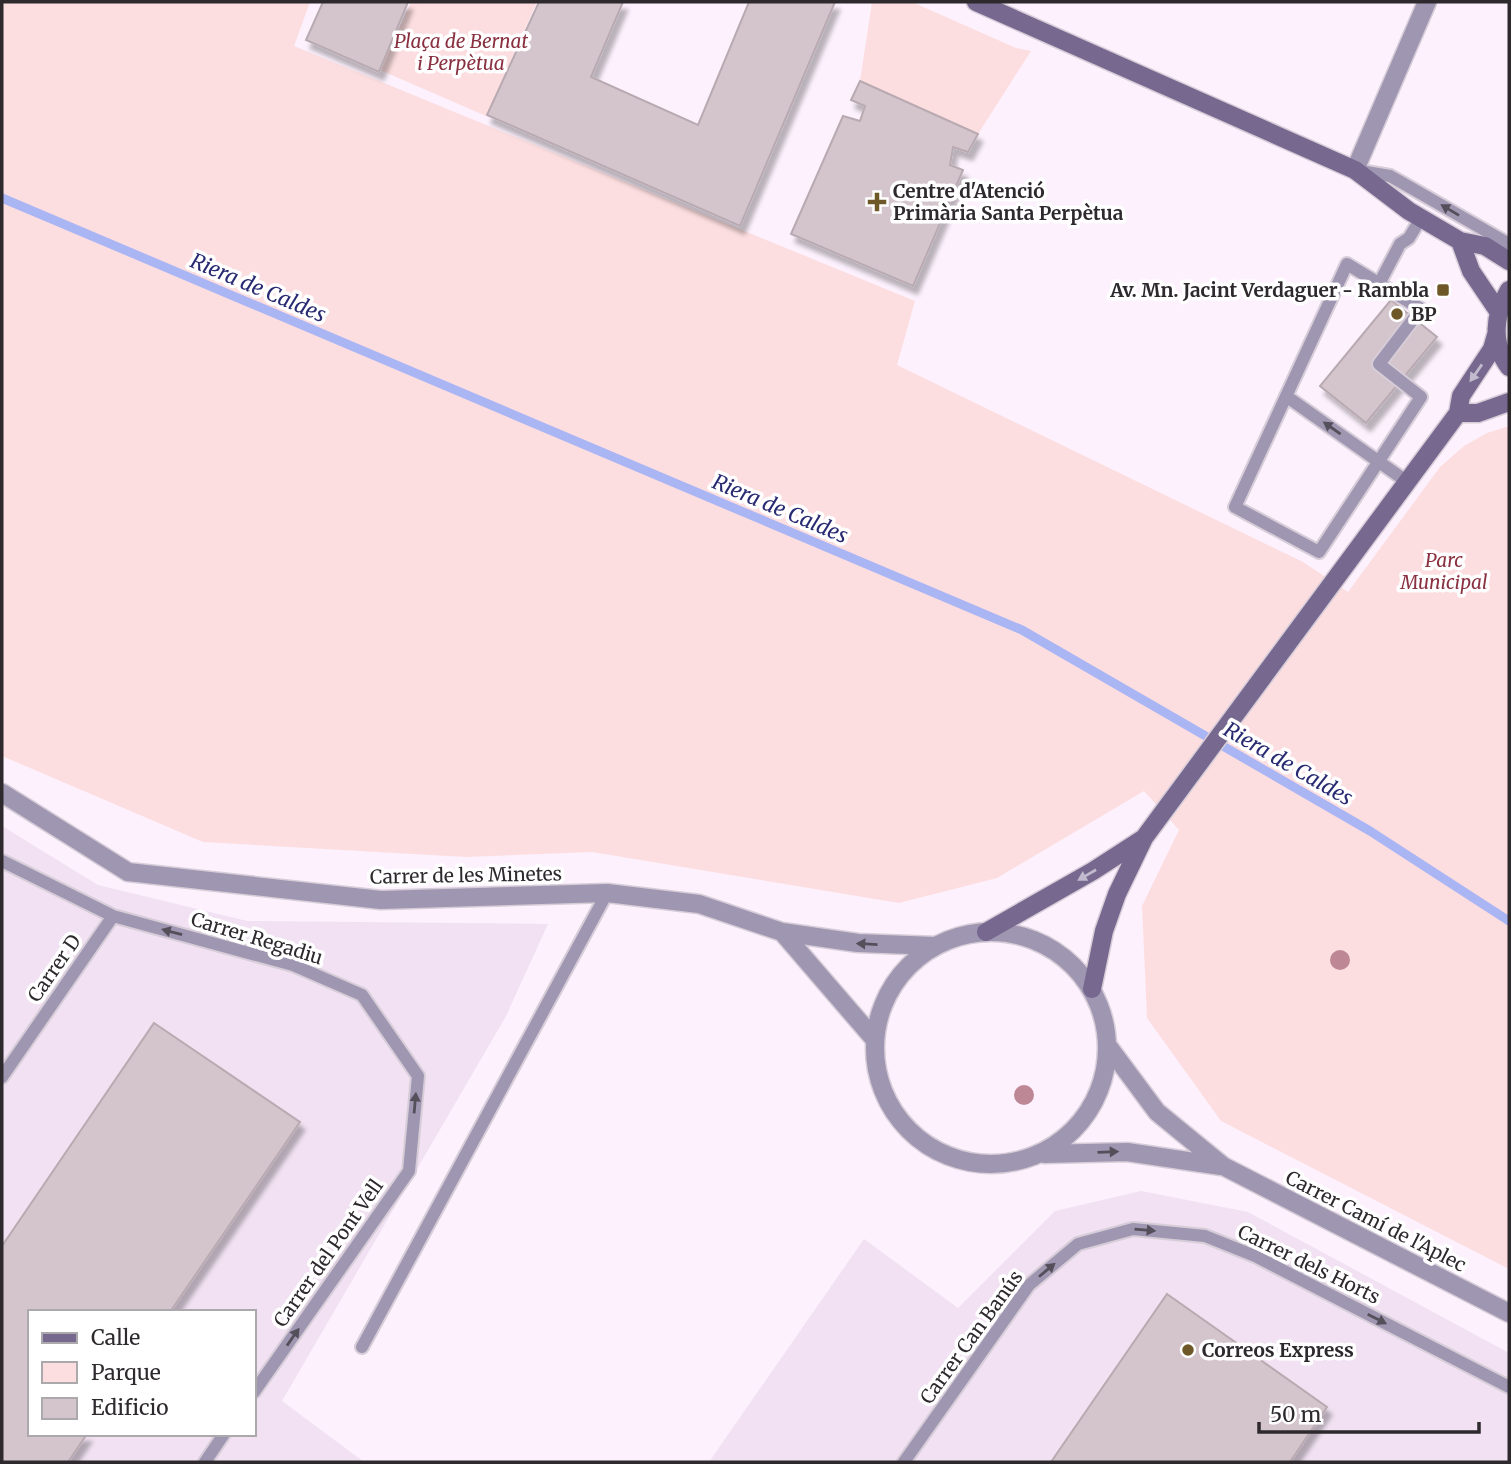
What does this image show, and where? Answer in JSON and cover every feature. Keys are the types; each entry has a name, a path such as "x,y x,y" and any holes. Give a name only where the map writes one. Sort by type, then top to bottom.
{"street":[{"path":"976,2 1355,170 1409,211 1460,241 1485,246 1509,261"},
{"path":"1355,170 1427,2"},
{"path":"1460,241 1471,271 1498,311"},
{"path":"1092,989 1104,931 1117,894 1144,838 1458,413 1461,396 1492,349 1498,311 1509,290"},
{"path":"1496,335 1499,348 1509,367"},
{"path":"1458,413 1478,413 1509,402"},
{"name":"Carrer de les Minetes","path":"2,793 128,872 381,900 607,893 699,904 782,932 858,943 935,946"},
{"path":"986,932 1093,871 1144,838"},
{"path":"782,932 875,1040"},
{"path":"986,932 1018,935 1047,946 1080,972 1092,989 1104,1016 1108,1046 1105,1073 1097,1098 1083,1121 1063,1140 1040,1154 1014,1163 986,1165 959,1161 934,1150 918,1139 893,1112 878,1077 875,1040 878,1021 893,986 919,957 935,946 969,934 986,932"},
{"name":"Carrer Camí de l'Aplec","path":"1108,1046 1157,1112 1223,1166 1509,1313"},
{"name":"Carrer Camí de l'Aplec","path":"1040,1154 1127,1152 1223,1166"}],"lane":[{"path":"1355,170 1390,176 1509,244"},
{"path":"1380,282 1400,244 1409,238 1421,218"},
{"path":"1347,264 1421,309 1379,364 1421,397 1319,552 1235,507 1286,396 1347,264"},
{"path":"1286,396 1406,481"},
{"name":"Carrer Regadiu","path":"2,861 113,916 293,965 362,995 418,1076 409,1171"},
{"path":"362,1348 607,893"},
{"name":"Carrer D","path":"2,1077 113,916"},
{"name":"Carrer del Pont Vell","path":"256,1389 409,1171"},
{"name":"Carrer dels Horts","path":"1078,1244 1133,1229 1205,1236 1255,1256 1509,1387"},
{"name":"Carrer Can Banús","path":"904,1462 1029,1285 1078,1244"},
{"path":"205,1462 223,1436"}],"shaded area":[{"path":"2,826 98,885 247,921 548,924 506,1016 282,1401 364,1462 2,1462"},
{"path":"1141,1191 1248,1212 1509,1353 1509,1462 709,1462 864,1239 958,1308 1055,1211"}],"green space":[{"name":"Parc Municipal","path":"2,2 310,2 294,46 915,301 897,365 1303,562 1348,592 1440,467 1464,446 1487,433 1509,426 1509,1269 1221,1121 1147,1018 1142,906 1179,830 1144,791 997,878 899,903 592,852 466,857 203,842 2,756"},
{"name":"Plaça de Bernat i Perpètua","path":"411,2 537,2 486,116 380,70"},
{"path":"872,2 912,2 1016,48 1031,51 978,134 860,81"}],"building":[{"path":"323,2 408,2 379,72 306,40"},
{"path":"539,2 623,2 591,77 698,125 749,2 835,2 740,226 487,115"},
{"name":"Centre d'Atenció Primària Santa Perpètua","path":"860,81 978,134 968,152 953,147 950,165 963,170 913,286 791,234 843,116 860,121 865,106 851,100"},
{"path":"1391,300 1437,337 1366,423 1320,386"},
{"path":"154,1023 300,1122 171,1310 28,1310 28,1436 86,1436 68,1462 2,1462 2,1246"},
{"name":"Correos Express","path":"1167,1294 1327,1407 1290,1462 1051,1462"}],"waterway":[{"name":"Riera de Caldes","path":"2,198 1022,630 1370,831 1509,921"}],"place":[{"name":"Centre d'Atenció Primària Santa Perpètua","path":"877,202"},
{"name":"Av. Mn. Jacint Verdaguer - Rambla","path":"1443,290"},
{"name":"BP","path":"1397,314"},
{"name":"Correos Express","path":"1188,1350"}]}
